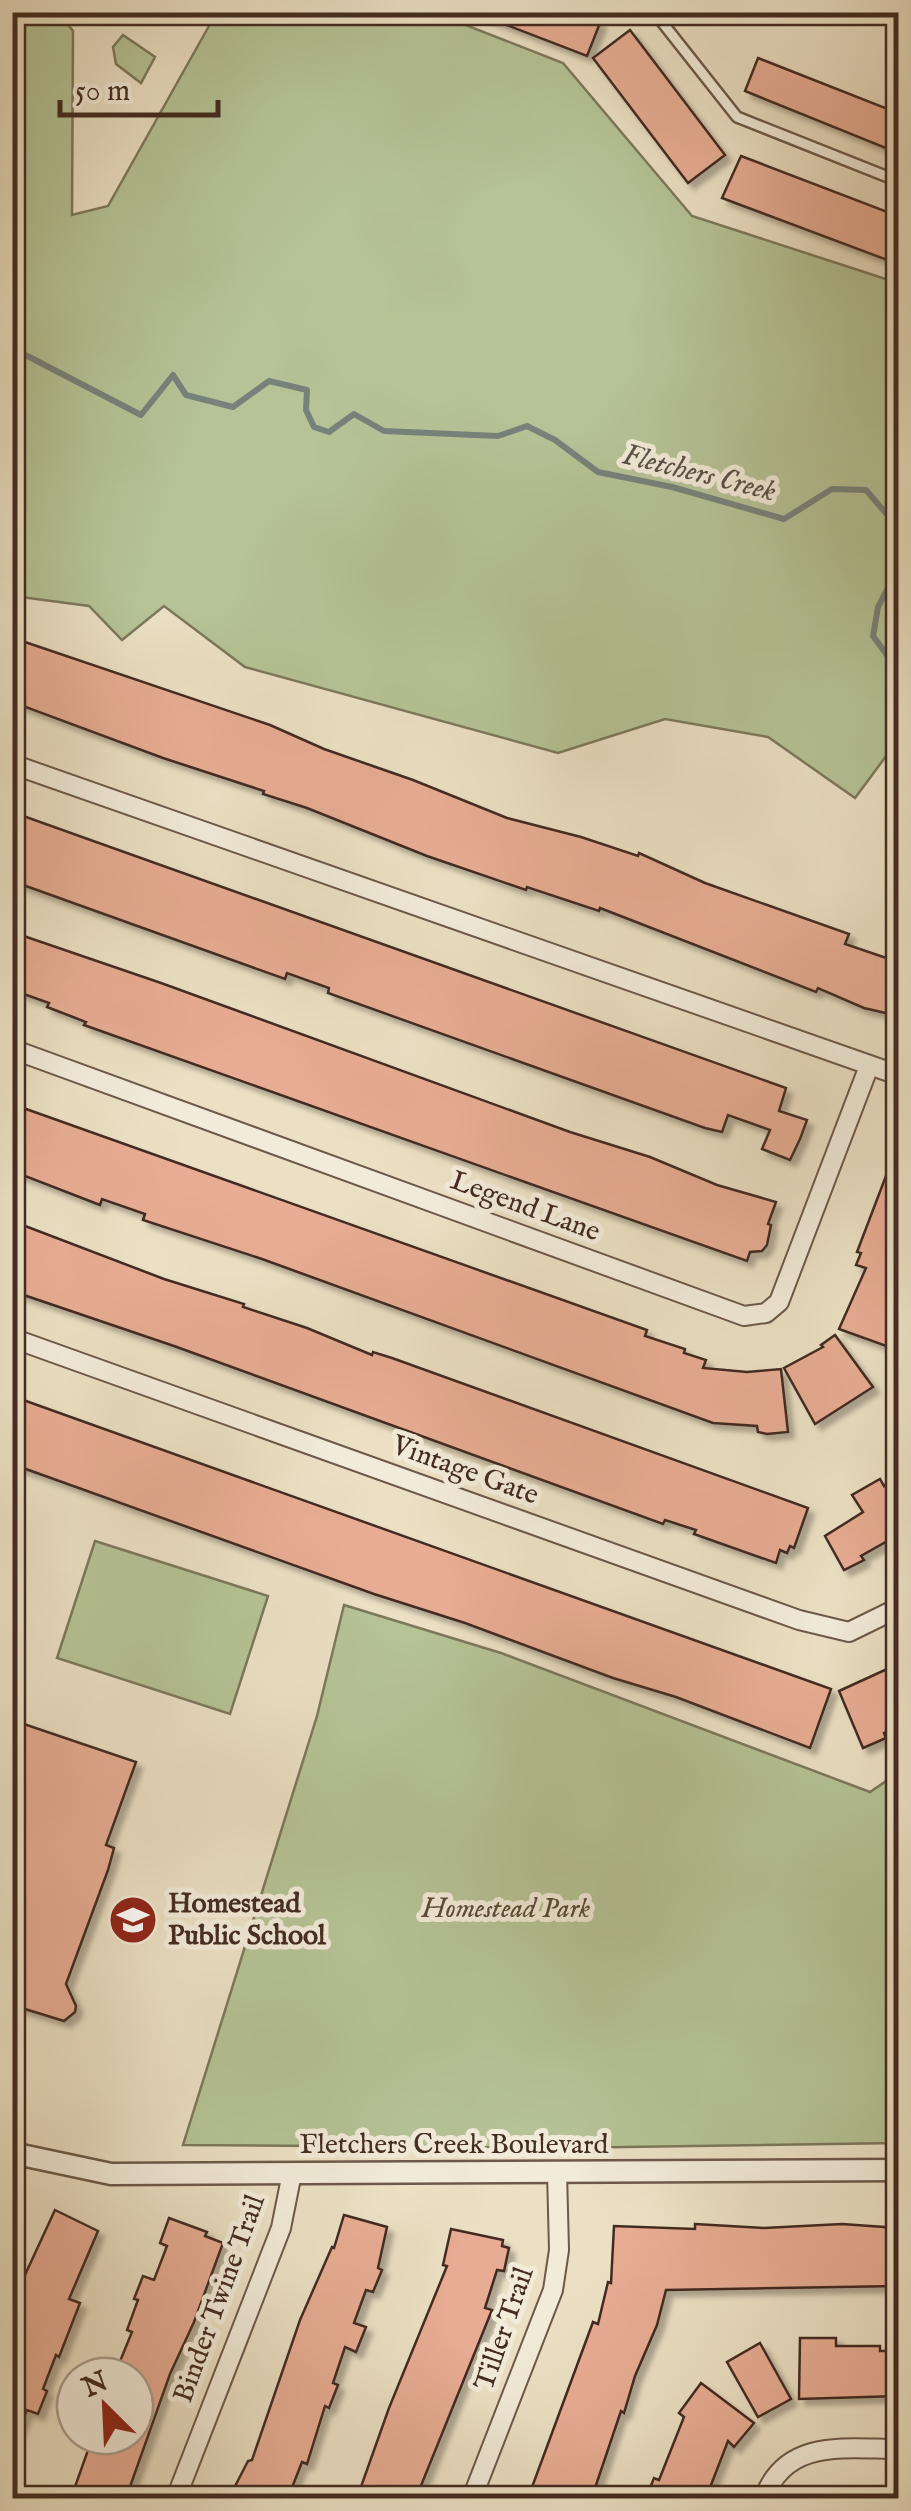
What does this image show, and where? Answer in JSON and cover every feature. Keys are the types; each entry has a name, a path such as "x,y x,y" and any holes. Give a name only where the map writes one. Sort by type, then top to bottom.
{"street":[{"path":"12,764 898,1075"},
{"name":"Legend Lane","path":"12,1049 744,1316 766,1312 780,1302 869,1066"},
{"name":"Vintage Gate","path":"12,1338 799,1620 849,1632 898,1608"},
{"name":"Fletchers Creek Boulevard","path":"13,2154 110,2174 898,2170"},
{"name":"Tiller Trail","path":"472,2498 553,2290 559,2250 557,2172"},
{"name":"Binder Twine Trail","path":"176,2498 281,2228 292,2173"},
{"path":"764,2498 770,2481 790,2462 819,2448 898,2448"}],"lane":[{"path":"654,12 737,117 898,181"}],"green space":[{"path":"237,12 435,13 563,63 692,216 898,283 898,740 855,798 768,737 665,719 558,753 245,667 164,606 122,640 89,606 13,596 13,13 59,13 73,31 72,215 108,206 214,17"},
{"path":"123,35 155,57 141,83 116,64 113,47"},
{"path":"95,1541 268,1596 230,1714 57,1658"},
{"name":"Homestead Park","path":"344,1605 501,1653 870,1792 898,1773 898,2143 557,2148 183,2145 317,1716"}],"building":[{"path":"583,12 600,23 587,56 478,14"},
{"path":"630,30 725,155 688,183 593,58"},
{"path":"758,58 898,113 898,153 745,91"},
{"path":"741,156 898,216 898,264 722,198"},
{"path":"19,640 270,725 507,818 638,856 639,853 705,883 849,934 845,944 898,962 898,1012 864,1008 600,908 599,911 527,887 526,890 427,856 263,794 264,791 12,702 12,658"},
{"path":"12,812 786,1088 779,1111 807,1120 800,1139 790,1160 762,1149 770,1130 728,1115 722,1132 705,1128 328,993 329,988 287,973 285,979 12,881"},
{"path":"12,932 570,1132 650,1157 717,1185 776,1202 768,1224 771,1225 767,1245 762,1251 750,1252 747,1261 84,1025 86,1022 47,1007 49,1003 18,992 20,984 12,983"},
{"path":"12,1104 647,1330 645,1336 706,1360 703,1368 747,1372 781,1369 788,1432 767,1434 758,1432 757,1426 713,1423 262,1259 143,1220 145,1214 102,1199 100,1205 12,1171"},
{"path":"897,1147 898,1320 889,1347 839,1329 866,1268 856,1265 861,1253 857,1252"},
{"path":"12,1221 164,1279 244,1304 243,1307 372,1355 373,1352 392,1358 808,1508 794,1548 790,1546 787,1553 780,1550 776,1563 694,1534 696,1530 665,1520 663,1524 12,1291"},
{"path":"835,1335 873,1387 815,1424 784,1368 823,1347"},
{"path":"12,1396 831,1689 810,1748 676,1697 12,1464"},
{"path":"898,1474 898,1535 844,1570 825,1536 863,1512 852,1495 880,1479 884,1486"},
{"path":"898,1664 898,1725 884,1733 886,1738 863,1748 839,1691"},
{"path":"12,1720 136,1762 106,1845 114,1848 108,1870 66,1984 75,2012 64,2021 12,2005"},
{"path":"55,2210 98,2231 69,2299 80,2303 59,2356 55,2356 38,2414 27,2410 12,2444 12,2303"},
{"path":"344,2215 387,2227 378,2268 382,2270 373,2292 366,2290 354,2323 366,2327 356,2352 345,2347 333,2383 338,2385 329,2408 325,2406 307,2464 302,2462 288,2498 229,2498 252,2460 300,2320 334,2248"},
{"path":"169,2218 207,2232 205,2236 223,2243 155,2416 155,2356 122,2356 132,2332 127,2330 143,2276 154,2280 167,2246 160,2243"},
{"path":"695,2224 898,2228 898,2286 666,2290 657,2325 624,2413 621,2411 593,2494 588,2492 585,2498 528,2498 593,2322 598,2324 608,2282 611,2283 614,2226 695,2229"},
{"path":"451,2229 503,2240 502,2246 509,2248 504,2271 497,2270 485,2308 492,2310 416,2498 357,2498 447,2266 443,2265"},
{"path":"800,2338 836,2338 836,2346 880,2346 880,2351 898,2351 898,2396 799,2399"},
{"path":"760,2343 791,2399 758,2417 727,2362"},
{"path":"701,2383 754,2423 734,2447 728,2441 706,2498 646,2498 654,2478 659,2480 684,2417 679,2413"},
{"path":"86,2456 141,2456 126,2498 71,2498"}],"waterway":[{"name":"Fletchers Creek","path":"12,348 141,415 173,375 186,395 233,407 269,381 307,390 306,410 314,427 329,432 354,414 384,431 498,436 527,426 555,440 598,472 672,487 784,519 832,489 866,490 890,518 898,556"},
{"name":"Fletchers Creek","path":"898,569 878,607 873,636 898,670"}],"place":[{"name":"Homestead Public School","path":"133,1920"}]}
